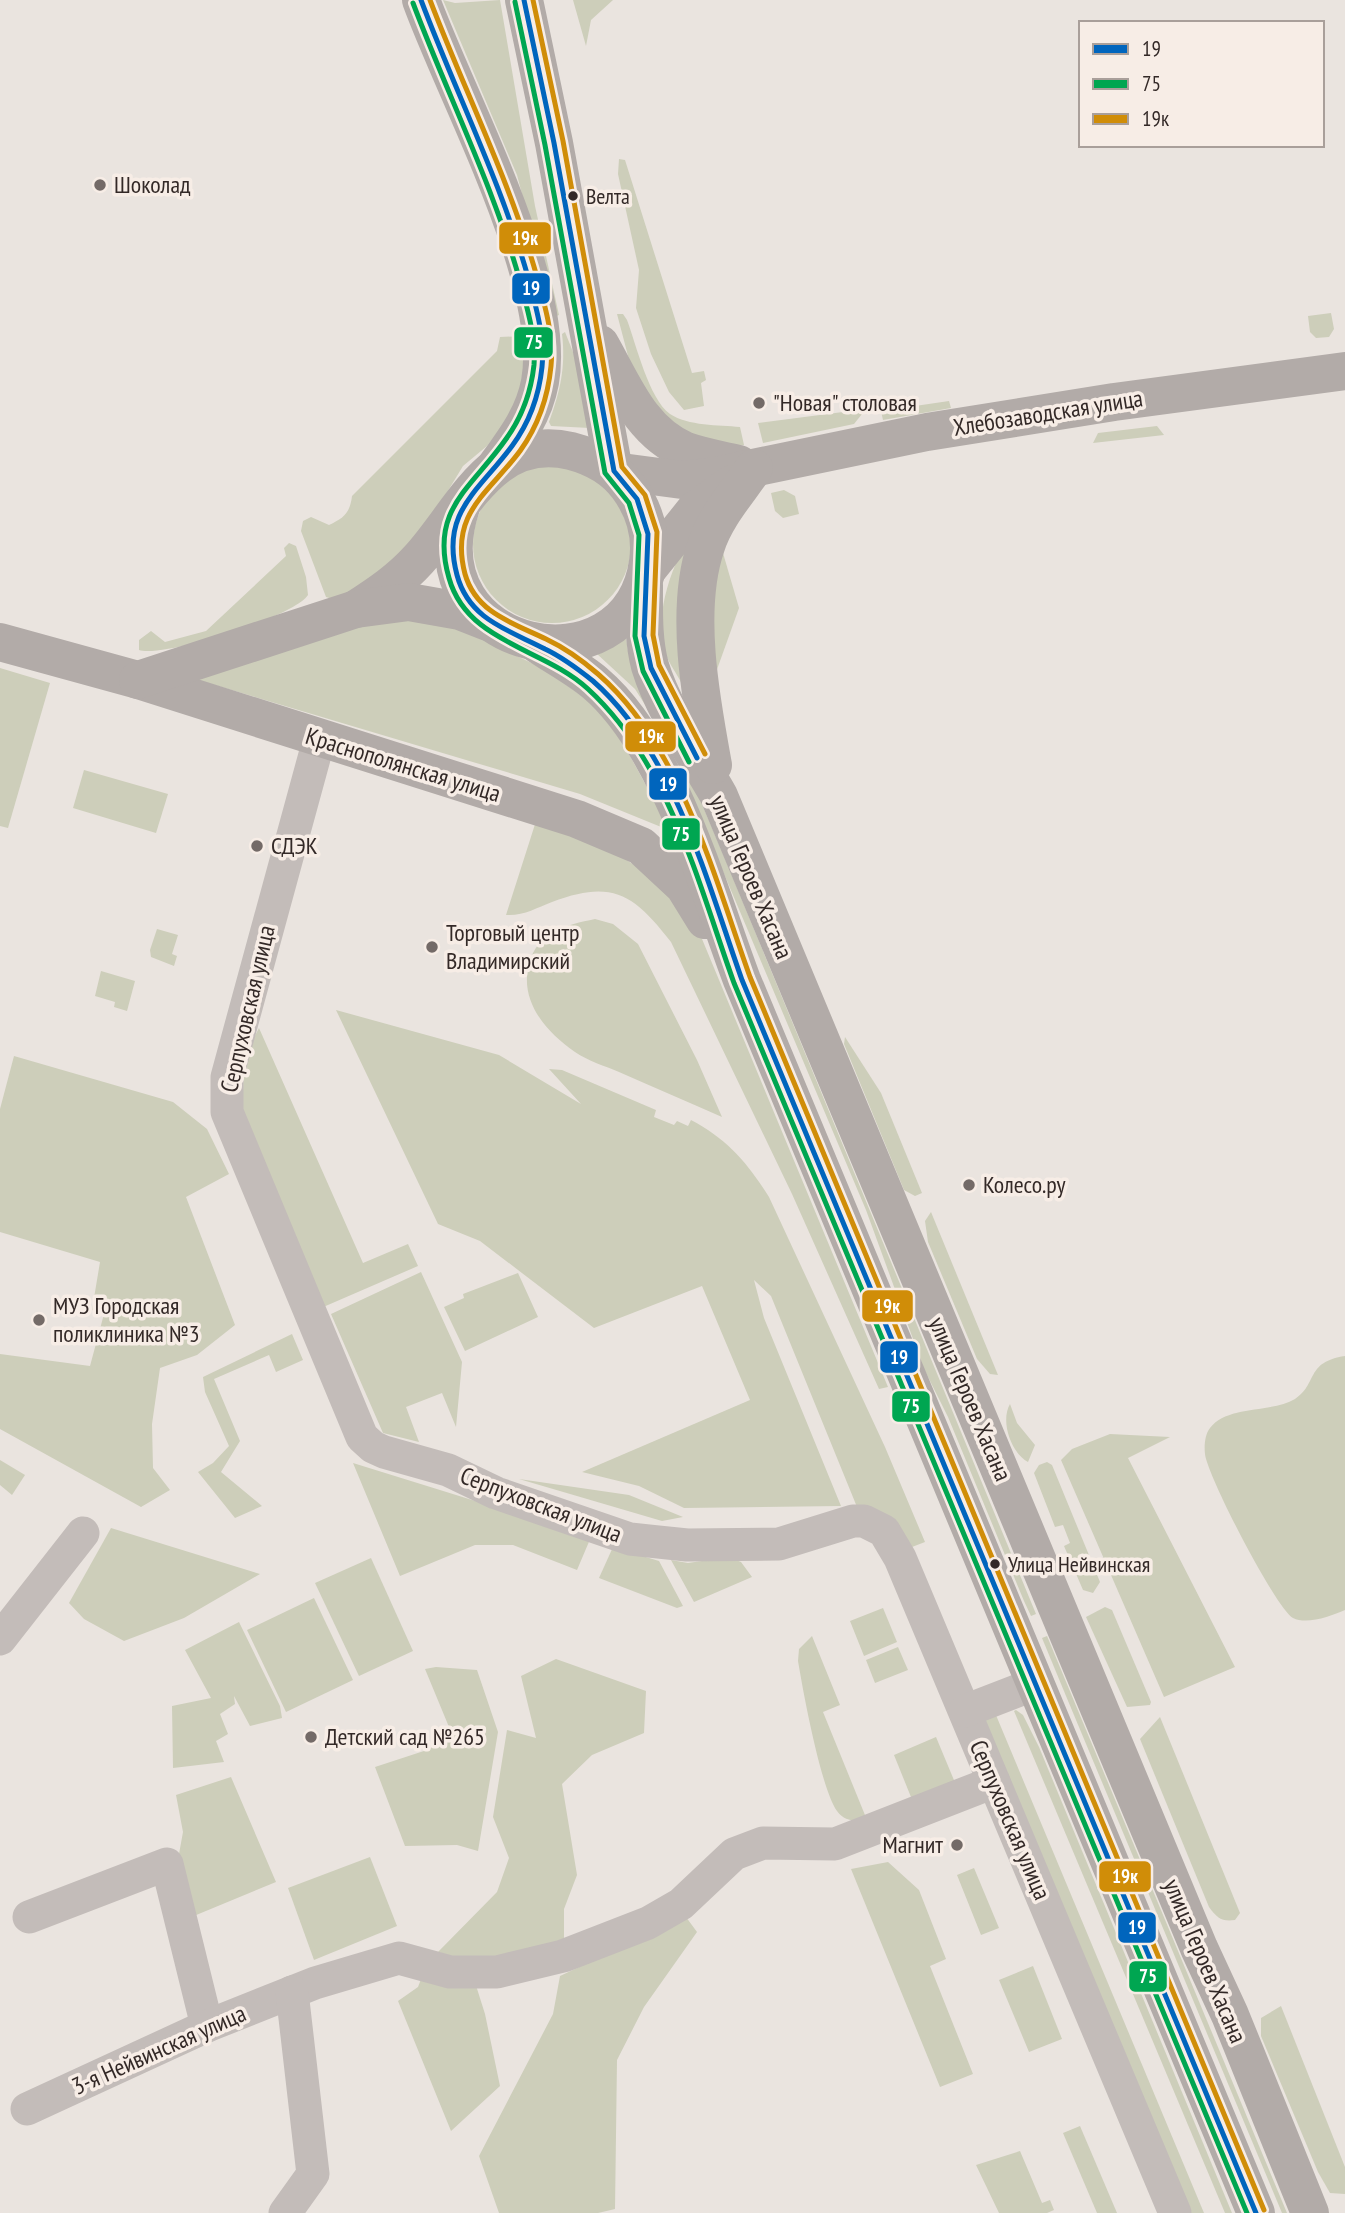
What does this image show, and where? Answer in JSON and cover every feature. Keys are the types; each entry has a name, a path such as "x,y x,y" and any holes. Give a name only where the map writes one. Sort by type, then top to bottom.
{"main road":[{"path":"356,609 390,587 418,560 461,507 470,491 496,466 524,428 540,385 543,356 540,327 523,256 498,186 421,0"},
{"path":"524,0 549,117 614,471"},
{"path":"585,318 631,401 653,430 684,450 754,468"},
{"name":"Хлебозаводская улица","path":"614,471 682,480 954,428 1114,402 1345,371"},
{"path":"496,466 528,451 565,450 591,458 614,471 637,499 644,516 648,534 645,577"},
{"path":"138,680 356,609 409,602 460,611 488,622 503,632 537,644 573,642 590,637 620,617 645,577 696,509 754,468"},
{"path":"719,796 702,707 696,636 699,575 706,545 720,516 754,468"},
{"path":"461,507 453,542 456,569 465,595 488,622"},
{"name":"улица Героев Хасана","path":"645,577 644,636 651,668 671,711 719,796 1199,1948 1230,2015 1310,2213"},
{"name":"Краснополянская улица","path":"0,642 138,680 319,740 577,819 641,846 684,886 742,980"},
{"name":"улица Героев Хасана","path":"537,644 595,683 644,740 680,813 742,980 1256,2213"}],"street":[{"name":"Серпуховская улица","path":"319,740 230,1064 225,1099 227,1112 255,1182 362,1437 384,1452 439,1466 496,1493 630,1539 687,1545 779,1544 853,1521 878,1525 889,1537 900,1558 1175,2213"},
{"path":"0,1639 83,1533"},
{"path":"965,1712 1035,1684"},
{"name":"3-я Нейвинская улица","path":"27,2109 207,2026 292,1992 399,1958 450,1972 497,1972 563,1956 648,1923 681,1904 734,1854 763,1843 835,1844 994,1782"},
{"path":"29,1917 167,1864 207,2026"},
{"path":"285,2213 313,2175 292,1992"}],"green space":[{"path":"443,0 455,3 500,0 535,206 559,315 554,317 517,175"},
{"path":"573,0 613,0 591,20 586,46"},
{"path":"619,159 625,160 692,373 704,371 706,380 701,383 704,406 684,410 669,392 651,354 636,308 639,270 618,174"},
{"path":"1331,313 1334,329 1329,337 1316,338 1310,332 1308,316"},
{"path":"617,314 623,314 627,320 650,384 662,407 686,421 740,427 744,445 725,448 679,436 632,371"},
{"path":"565,332 575,357 590,428 551,426 549,422 561,379 562,334"},
{"path":"526,336 526,370 517,401 487,446 463,466 406,560 338,601 326,597 301,531 303,521 311,517 329,525 342,517 350,507 352,496 497,351 500,337"},
{"path":"949,401 951,408 883,420 881,411"},
{"path":"866,409 854,424 763,443 758,423"},
{"path":"1157,426 1164,435 1093,443 1098,433"},
{"path":"552,465 582,471 608,488 625,514 631,544 625,574 608,600 582,617 552,623 522,617 496,600 479,574 473,544 479,514 496,488 522,471"},
{"path":"784,490 795,496 799,514 783,518 775,511 771,493"},
{"path":"694,526 682,684 666,655 662,638 663,605 673,571"},
{"path":"289,543 296,546 306,577 308,595 298,604 227,634 174,648 139,650 139,640 151,631 165,642 206,631 286,556 284,548"},
{"path":"723,553 739,608 710,689 710,573"},
{"path":"433,609 500,648 544,669 607,714 671,831 580,794 188,677 341,627"},
{"path":"626,638 628,651 693,783 723,854 1036,1614 1031,1616 1024,1601 948,1417 924,1369 866,1210 668,741 635,689 596,653"},
{"path":"0,668 50,683 8,828 0,826"},
{"path":"84,770 168,794 156,833 73,808"},
{"path":"537,818 588,835 685,898 888,1387 879,1389 792,1194 671,942 633,902 606,892 573,895 524,913 506,915"},
{"path":"595,919 613,924 638,944 697,1060 722,1117 580,1055 554,1035 537,1014 528,991 527,978 533,953 554,931"},
{"path":"157,929 178,935 172,954 177,956 174,966 151,957 150,950"},
{"path":"101,971 135,981 127,1011 114,1007 115,1002 95,996"},
{"path":"336,1010 499,1055 581,1104 549,1069 562,1070 656,1110 654,1117 674,1125 677,1121 688,1126 691,1120 726,1143 753,1173 769,1197 885,1447 925,1542 912,1547 857,1507 771,1296 754,1280 764,1318 841,1506 684,1508 639,1486 582,1472 750,1400 702,1286 594,1328 480,1241 438,1224"},
{"path":"259,1028 363,1263 408,1244 418,1266 321,1308 242,1126 244,1057"},
{"path":"845,1037 881,1093 922,1193 915,1196 904,1190 844,1044"},
{"path":"14,1056 173,1102 207,1129 229,1174 186,1197 235,1325 197,1355 160,1368 152,1424 153,1468 170,1490 141,1507 0,1429 0,1354 90,1366 104,1314 92,1310 100,1262 0,1232 0,1109"},
{"path":"931,1212 998,1375 990,1374 977,1359 928,1242 925,1221"},
{"path":"421,1272 462,1362 456,1427 442,1393 406,1407 419,1442 383,1433 331,1314"},
{"path":"518,1273 538,1317 465,1351 444,1307 464,1298 463,1294"},
{"path":"292,1334 303,1360 276,1372 269,1355 214,1379 240,1441 221,1472 262,1506 235,1518 198,1472 213,1463 229,1446 205,1392 203,1377"},
{"path":"1345,1356 1345,1610 1305,1621 1293,1618 1284,1609 1258,1568 1217,1487 1205,1454 1205,1440 1210,1428 1227,1416 1295,1399 1307,1387 1318,1368 1332,1359"},
{"path":"1010,1404 1017,1423 1035,1445 1028,1462 1017,1452 1009,1436 1006,1419"},
{"path":"1110,1434 1170,1437 1128,1458 1235,1667 1164,1697 1061,1460 1072,1449"},
{"path":"0,1460 25,1475 12,1495 0,1485"},
{"path":"1047,1462 1052,1465 1100,1582 1093,1593 1083,1590 1064,1546 1070,1543 1063,1525 1055,1527 1034,1473 1039,1465"},
{"path":"353,1463 591,1537 577,1570 513,1545 475,1545 400,1576"},
{"path":"519,1479 629,1495 683,1517 662,1521"},
{"path":"111,1528 260,1574 184,1618 124,1641 84,1619 69,1603"},
{"path":"613,1547 659,1561 683,1606 677,1608 599,1578"},
{"path":"729,1557 741,1562 752,1577 694,1602 671,1560 688,1563"},
{"path":"371,1558 413,1651 359,1676 315,1583"},
{"path":"314,1598 353,1680 286,1712 247,1630"},
{"path":"1105,1607 1112,1610 1150,1705 1127,1707 1086,1617"},
{"path":"883,1608 897,1642 864,1656 850,1621"},
{"path":"239,1622 280,1706 282,1718 250,1726 234,1696 235,1704 220,1714 228,1734 216,1741 224,1762 173,1768 172,1706 211,1698 185,1650"},
{"path":"812,1636 840,1705 823,1712 867,1820 850,1820 840,1815 825,1782 813,1739 798,1661 799,1649"},
{"path":"1047,1636 1287,2213 1282,2213 1066,1696 1042,1638"},
{"path":"898,1647 908,1670 875,1683 866,1660"},
{"path":"556,1659 646,1691 644,1733 592,1755 562,1784 577,1875 564,1909 564,1939 531,1980 438,1952 497,1892 509,1858 493,1817 507,1730 536,1738 521,1676"},
{"path":"436,1667 477,1670 498,1732 478,1851 457,1845 405,1846 375,1767 430,1749 449,1727 425,1669"},
{"path":"993,1708 1204,2213 1189,2213 984,1725 990,1709"},
{"path":"1014,1711 1023,1715 1039,1747 1232,2213 1225,2213"},
{"path":"1160,1717 1240,1913 1235,1920 1220,1918 1209,1907 1140,1739"},
{"path":"936,1737 956,1785 913,1802 894,1755"},
{"path":"231,1777 276,1882 189,1918 177,1865 183,1832 176,1795"},
{"path":"370,1857 397,1926 314,1960 288,1888"},
{"path":"888,1862 919,1890 946,1959 930,1966 973,2074 940,2087 851,1869"},
{"path":"974,1868 999,1928 981,1935 957,1875"},
{"path":"686,1917 697,1932 644,2007 617,2060 615,2209 598,2213 499,2213 479,2156 553,2014 560,1976"},
{"path":"1033,1966 1062,2039 1029,2052 999,1980"},
{"path":"423,1974 473,1976 485,2014 500,2086 451,2131 398,2001 418,1987"},
{"path":"1281,2006 1345,2167 1345,2194 1330,2193 1318,2172 1261,2036 1261,2018"},
{"path":"1080,2126 1117,2213 1097,2213 1063,2133"},
{"path":"1020,2151 1042,2203 1050,2200 1054,2210 1047,2213 999,2213 976,2165"}],"transit line":[{"name":"19","path":"421,0 492,172 517,242 539,322 543,356 541,378 528,419 512,446 476,490 458,518 453,553 457,575 471,603 492,622 558,656 593,681 621,710 646,744 667,781 701,861 742,980 1256,2213"},
{"name":"19к","path":"430,0 514,206 540,288 552,355 550,378 537,421 520,451 485,492 467,519 462,535 461,553 465,574 478,598 497,615 560,646 598,674 627,704 652,738 673,775 708,856 750,977 1264,2210"},
{"name":"19","path":"524,0 554,143 614,471 637,499 648,534 644,636 651,668 697,758"},
{"name":"19к","path":"533,0 563,141 622,467 645,495 657,532 653,635 659,665 705,754"},
{"name":"75","path":"515,2 545,145 605,473 629,503 639,535 635,636 643,671 689,762"},
{"name":"75","path":"413,3 497,210 520,281 534,343 533,375 521,413 512,431 457,501 449,517 444,554 449,578 458,600 472,617 489,631 570,675 588,689 616,719 640,752 660,788 678,826 734,983 1247,2213"}],"place":[{"name":"Шоколад","path":"100,185"},
{"name":"Велта","path":"573,196"},
{"name":"\"Новая\" столовая","path":"759,403"},
{"name":"СДЭК","path":"257,846"},
{"name":"Торговый центр Владимирский","path":"432,947"},
{"name":"Колесо.ру","path":"969,1185"},
{"name":"МУЗ Городская поликлиника №3","path":"39,1320"},
{"name":"Улица Нейвинская","path":"995,1564"},
{"name":"Детский сад №265","path":"311,1737"},
{"name":"Магнит","path":"957,1845"}]}
